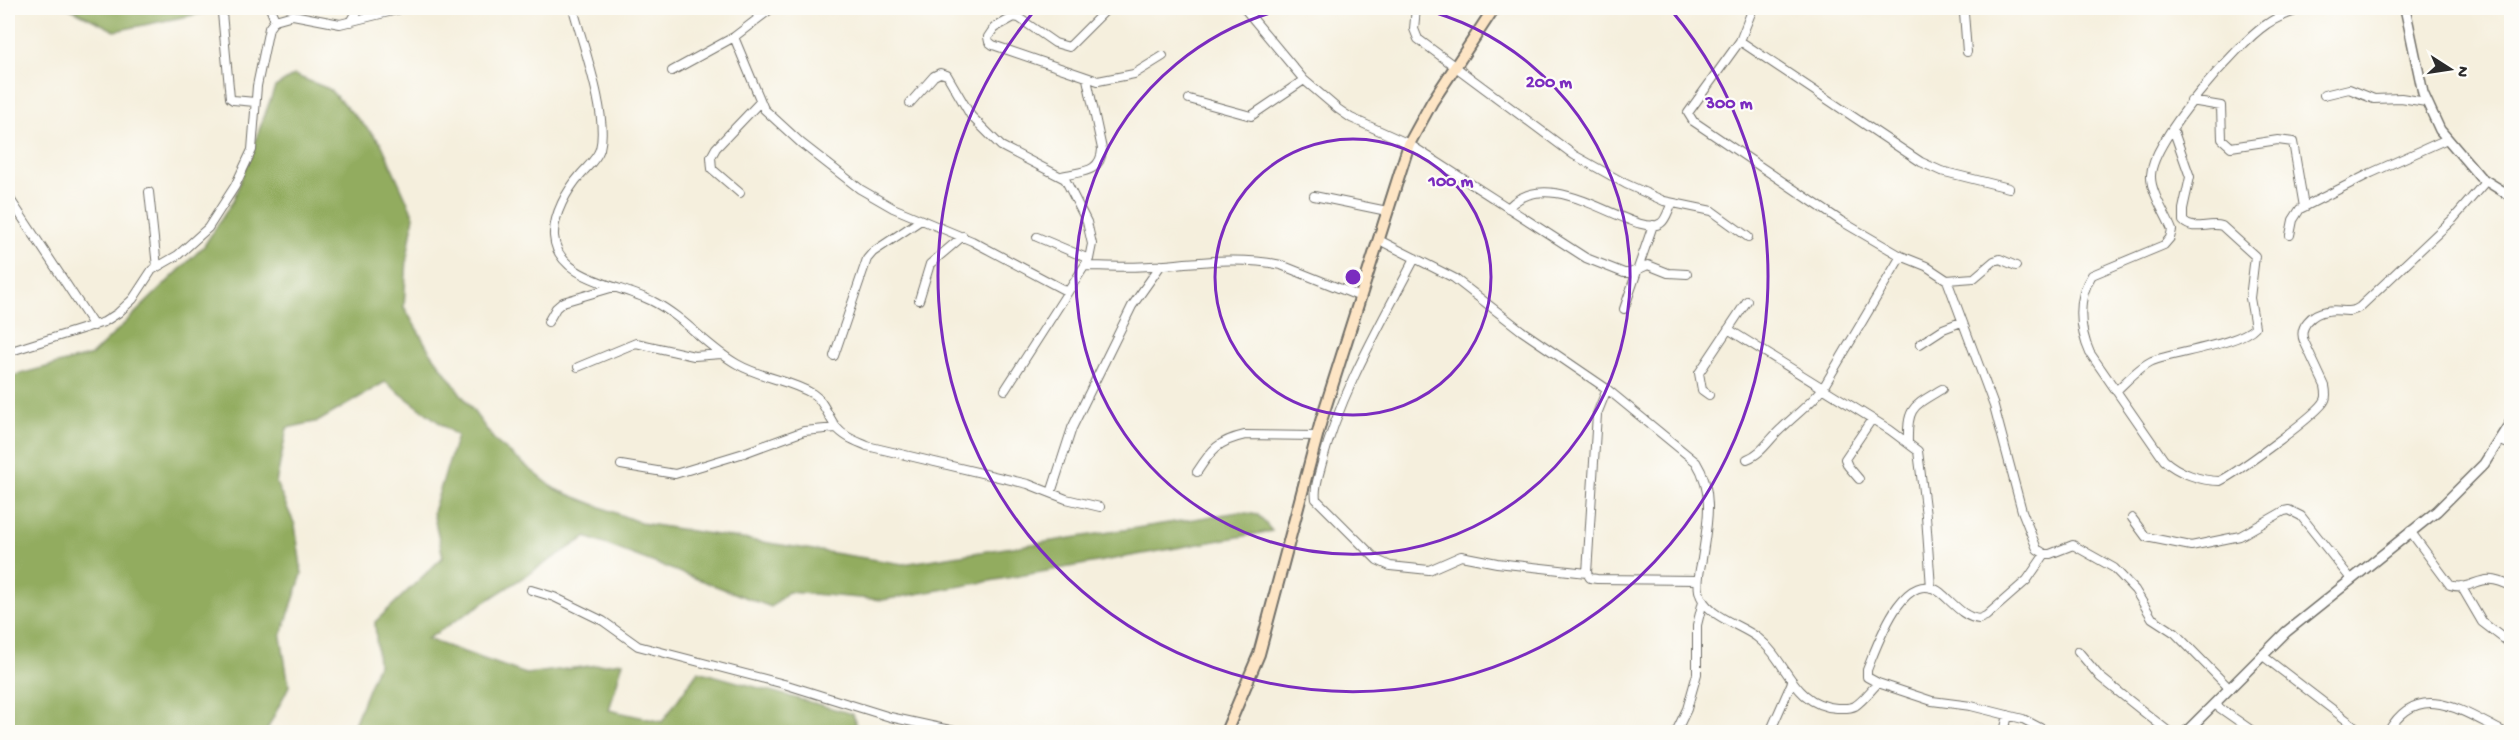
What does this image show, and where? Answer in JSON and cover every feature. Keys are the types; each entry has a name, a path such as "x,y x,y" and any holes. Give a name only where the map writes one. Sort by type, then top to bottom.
{"main road":[{"path":"1226,732 1259,654 1317,436 1409,144 1432,102 1494,8"}],"street":[{"path":"270,8 275,20"},
{"path":"351,22 359,8"},
{"path":"8,352 93,326 118,313 132,299 152,270 178,255 208,228 236,186 252,150 255,102 269,28 275,20 293,15 328,23 351,22 405,8"},
{"path":"573,8 599,106 602,134 600,150 570,189 558,214 554,238 561,257 567,263 589,278 652,301 670,312 722,354 752,373 816,395 836,428 867,446 1028,484 1100,507"},
{"path":"752,8 759,17"},
{"path":"672,71 734,37 772,8"},
{"path":"1108,8 1069,47 1055,43 1019,18 1014,17 994,28 988,37 993,45 1087,79 1105,81 1134,74 1163,56"},
{"path":"1244,8 1304,80 1351,118 1409,144 1586,258 1624,273 1630,273 1648,265 1668,273 1687,274"},
{"path":"1416,8 1414,34 1418,39 1574,155 1635,188 1672,203 1712,211 1748,237"},
{"path":"1753,8 1740,40 1690,107 1689,118 1841,221 1901,256 1926,266 1947,280 2001,430 2024,517 2037,549 2045,554"},
{"path":"1961,8 1964,13 1967,52"},
{"path":"2305,8 2277,18 2260,29 2191,101 2173,129 2154,162 2151,178 2172,230 2170,238 2164,245 2092,275 2082,297 2080,307 2085,342 2164,460 2171,466 2213,481 2220,481 2277,442 2321,407 2325,401 2325,386 2301,335 2303,327 2308,321 2326,310 2354,311 2360,307 2454,218 2486,181"},
{"path":"2405,8 2426,102 2446,139 2473,171 2511,197"},
{"path":"222,13 230,98 255,102"},
{"path":"734,37 760,102 772,117 860,189 883,204 963,236 1068,292"},
{"path":"1740,40 1921,162 1941,171 2009,188"},
{"path":"910,103 933,76 940,73 947,75 972,116 1001,146 1062,176 1087,222 1092,244 1087,262 1005,390"},
{"path":"1062,176 1092,169 1102,159 1102,149 1087,79"},
{"path":"1189,99 1251,116 1304,80"},
{"path":"2324,95 2349,89 2374,99 2401,98 2426,102"},
{"path":"2191,101 2221,106 2222,139 2231,147 2278,140 2293,142 2304,207"},
{"path":"740,193 712,169 711,157 716,147 760,102"},
{"path":"2116,391 2150,362 2212,346 2248,333 2254,327 2250,298 2255,256 2222,226 2192,226 2183,220 2190,177 2173,129"},
{"path":"2290,235 2296,214 2304,207 2446,139"},
{"path":"148,192 158,267"},
{"path":"1508,208 1524,194 1544,192 1596,204 1635,224 1653,225 1663,221 1672,203"},
{"path":"8,196 93,326"},
{"path":"1314,196 1388,211"},
{"path":"834,356 867,259 873,252 921,220"},
{"path":"1624,309 1653,225"},
{"path":"919,300 930,264 963,236"},
{"path":"1037,237 1087,262 1161,265 1222,260 1281,265 1361,297"},
{"path":"1379,240 1454,278 1522,331 1607,389 1696,462 1705,477 1708,519 1698,580 1699,592 1703,601 1709,609 1760,640 1792,682 1811,701 1818,705 1845,708 1855,706 1878,683"},
{"path":"1747,459 1758,454 1782,427 1812,401 1823,388 1901,256"},
{"path":"1415,258 1363,359 1330,433 1316,488 1316,499 1383,564 1429,570 1461,556 1497,563 1587,573"},
{"path":"1947,280 1974,278 1994,261 2000,259 2016,266"},
{"path":"1051,493 1072,428 1132,306 1161,265"},
{"path":"548,322 556,308 563,302 614,287"},
{"path":"1709,395 1702,390 1699,373 1747,301"},
{"path":"1920,344 1943,329 1961,322"},
{"path":"1728,329 1872,419 1908,443 1919,455 1931,588"},
{"path":"578,367 613,351 636,344 694,356 722,354"},
{"path":"1607,389 1597,414 1587,573 1590,578 1597,579 1698,580"},
{"path":"1908,443 1908,421 1913,409 1942,389"},
{"path":"1859,478 1845,459 1872,419"},
{"path":"2187,732 2286,632 2410,531 2437,512 2484,464 2511,420"},
{"path":"621,465 675,474 804,431 836,428"},
{"path":"1197,472 1213,448 1234,438 1245,435 1317,436"},
{"path":"2499,441 2511,445"},
{"path":"2132,518 2146,537 2191,546 2241,536 2289,510 2301,516 2351,579"},
{"path":"2410,531 2450,585 2461,586 2492,578 2511,587"},
{"path":"2048,732 2023,719 1971,706 1932,701 1878,683 1867,677 1867,670 1887,624 1911,590 1921,587 1939,591 1965,614 1979,619 1986,616 2027,580 2045,554 2073,545 2114,568 2135,590 2152,618 2175,633 2230,689"},
{"path":"2461,586 2482,622 2511,645"},
{"path":"531,590 554,597 603,621 638,646 784,684 890,717 959,732"},
{"path":"1676,732 1687,709 1697,674 1697,625 1703,601"},
{"path":"2078,651 2100,676 2169,732"},
{"path":"2263,656 2362,732"},
{"path":"1770,732 1792,682"},
{"path":"2388,732 2397,719 2409,709 2432,701 2458,710 2502,731"},
{"path":"2214,704 2254,732"},
{"path":"2004,732 2008,715"}],"green space":[{"path":"69,8 227,8 115,31"},
{"path":"294,75 329,89 381,143 414,216 407,258 404,307 429,350 495,441 555,489 641,523 903,564 1239,512 1258,515 1272,531 883,600 788,592 771,607 586,537 427,639 526,674 623,662 609,710 662,722 698,671 853,714 858,732 351,732 378,664 375,622 443,557 433,512 457,436 385,382 319,421 287,428 276,483 295,525 302,574 281,637 289,686 266,732 8,732 8,377 92,355 204,246 233,201 275,87"}]}
